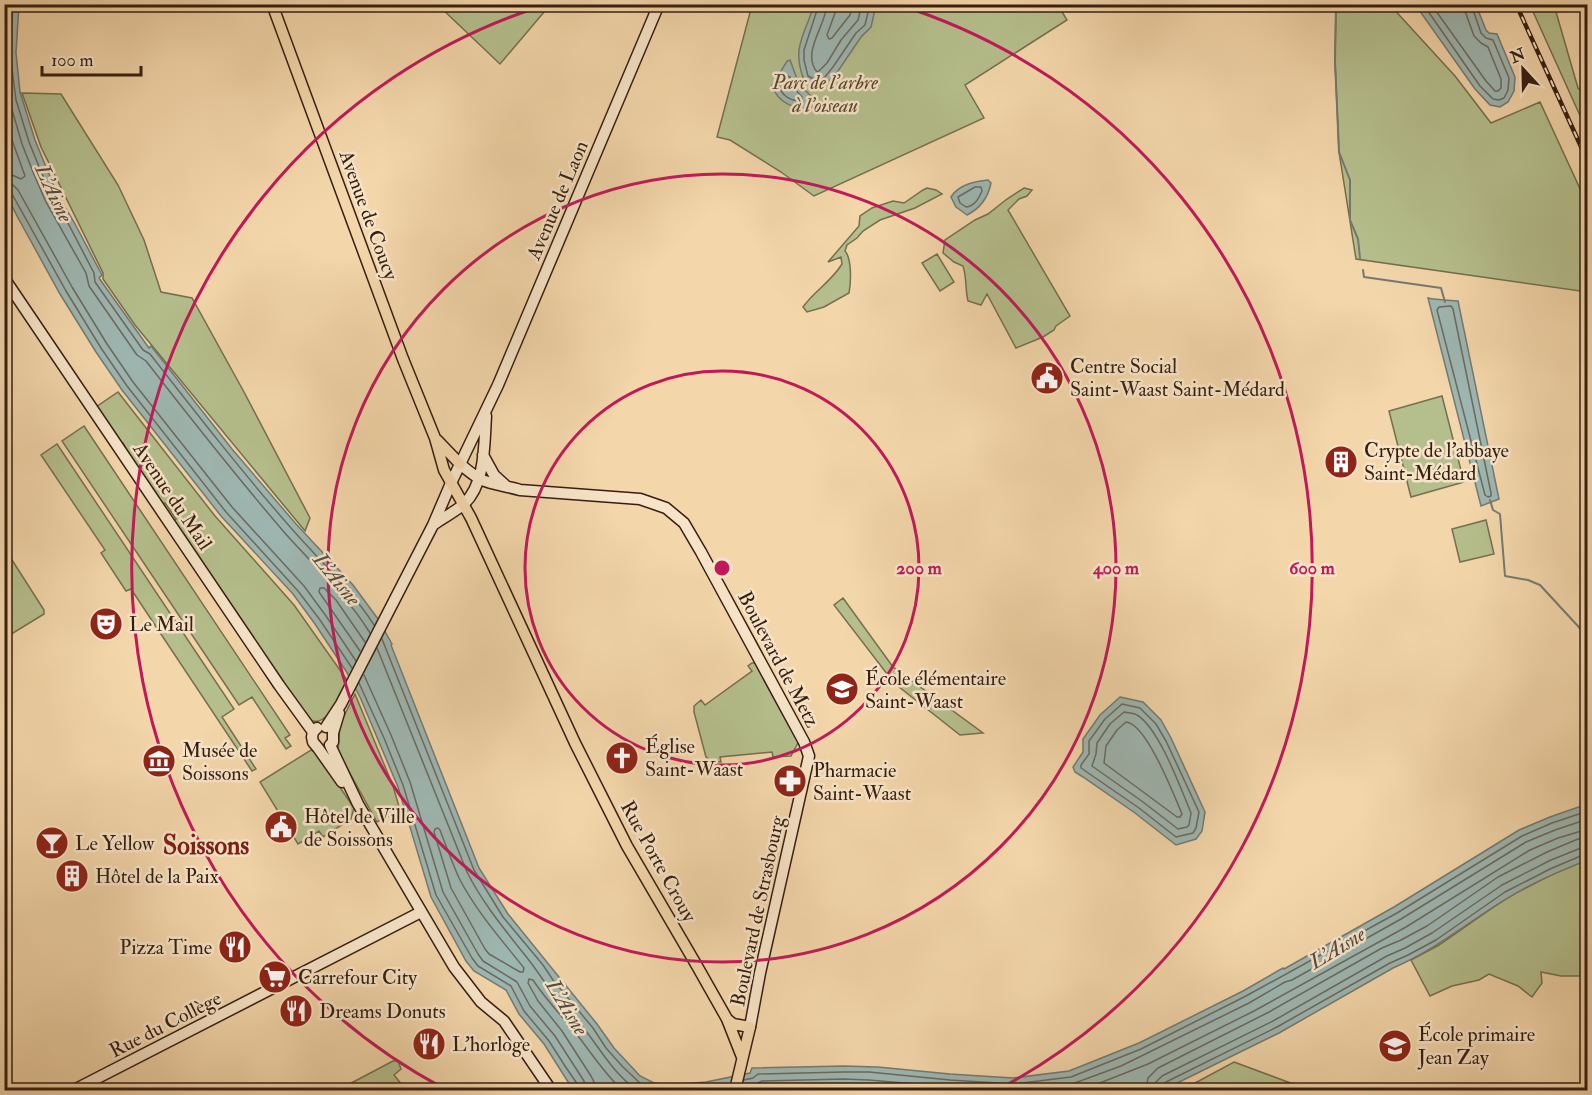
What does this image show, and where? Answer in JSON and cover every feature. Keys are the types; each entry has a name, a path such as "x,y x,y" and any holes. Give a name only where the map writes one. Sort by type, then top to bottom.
{"main road":[{"name":"Avenue de Coucy","path":"272,4 403,359 435,438"},
{"name":"Avenue de Laon","path":"487,410 659,4"},
{"name":"Avenue du Mail","path":"4,278 313,732"},
{"path":"318,748 323,748 333,742 329,730 341,704 433,525 487,410"},
{"path":"433,525 463,504 472,493 479,478 487,410"},
{"path":"435,438 460,464 479,478"},
{"name":"Rue Porte Crouy","path":"435,438 443,467 471,518 575,743 627,846 727,1019 742,1057"},
{"path":"448,452 468,447"},
{"path":"483,455 494,475 506,485"},
{"name":"Boulevard de Metz","path":"479,478 520,490 640,499 666,508 684,523 804,742 809,756"},
{"path":"329,730 316,729 313,732 313,742 358,804 465,982 481,1002 504,1021 551,1090"},
{"path":"330,745 358,804"},
{"name":"Boulevard de Strasbourg","path":"735,1090 809,756"},
{"name":"Rue du Collège","path":"74,1090 421,912"},
{"path":"727,1019 733,1024 750,1027"}],"green space":[{"path":"438,5 550,5 500,64"},
{"name":"Parc de l'arbre à l'oiseau","path":"752,5 1058,5 1067,20 965,85 984,118 814,196 730,140 717,137"},
{"path":"1336,5 1390,5 1455,76 1491,123 1540,102 1587,204 1587,292 1356,259 1339,152 1335,61"},
{"path":"1530,5 1554,5 1578,88 1587,97 1587,131"},
{"path":"22,93 61,94 118,185 144,240 161,292 192,298 310,518 305,531 135,325 103,279 103,273 41,147"},
{"path":"927,188 942,194 915,208 880,220 847,245 845,251 849,259 849,293 824,307 807,312 803,307 842,264 841,257 828,262 859,226 860,216 872,208 893,201 904,203"},
{"path":"1024,188 1032,190 1008,210 1070,316 1043,337 1016,348 987,294 981,305 968,301 963,266 943,253 945,240 988,214"},
{"path":"937,254 954,282 940,291 922,263"},
{"path":"118,392 215,516 294,605 347,680 332,710 320,720 314,721 306,718 185,536 183,537 173,522 176,519 165,503 161,505 123,443 121,444 96,407"},
{"path":"1442,396 1464,482 1411,497 1389,411"},
{"path":"84,426 290,735 285,738 291,746 286,749 252,697 239,705 62,441"},
{"path":"57,444 234,709 222,717 256,769 252,771 131,589 126,591 101,553 105,550 41,455"},
{"path":"1486,520 1494,554 1460,562 1452,529"},
{"path":"5,549 44,610 44,614 5,638"},
{"path":"843,598 893,667 983,733 960,735 894,683 834,605"},
{"path":"756,663 801,737 791,756 773,757 772,752 720,757 721,762 711,761 706,757 694,706 701,700 705,705 752,671 748,666"},
{"path":"355,694 393,786 402,817 390,815 377,822 338,752 340,724"},
{"path":"311,750 316,752 354,808 351,819 323,837 319,831 298,844 260,782"},
{"path":"1587,860 1587,993 1582,976 1561,976 1541,972 1542,983 1532,997 1518,986 1489,974 1479,980 1452,986 1430,996 1411,960 1439,945 1508,897"},
{"path":"393,1061 398,1061 401,1069 394,1075 406,1090 338,1090"},
{"path":"1234,1062 1304,1088 1310,1090 1182,1090"},
{"path":"414,1084 424,1089 424,1090 406,1090"}],"water":[{"name":"L'Aisne","path":"5,5 19,5 16,53 20,92 35,140 58,196 102,275 99,278 149,348 151,346 232,449 296,524 353,585 378,619 392,644 479,868 508,914 614,1048 640,1076 654,1083 667,1085 706,1082 750,1073 752,1068 878,1067 1013,1078 1069,1071 1139,1043 1243,991 1394,907 1519,830 1587,804 1587,860 1518,892 1409,961 1279,1033 1163,1090 575,1090 544,1044 519,1014 506,990 474,971 466,961 431,897 398,787 360,697 346,671 293,594 221,516 122,390 60,294 17,216 5,192"},
{"path":"814,5 876,5 871,27 861,37 836,74 819,88 804,80 799,59 801,41"},
{"path":"1417,5 1476,5 1486,30 1497,34 1515,77 1514,91 1508,102 1500,107 1490,105 1475,89"},
{"path":"790,60 799,84 813,98 814,105 811,109 787,104 772,86 787,61"},
{"path":"988,180 991,183 988,193 976,209 967,215 956,207 951,197 958,189"},
{"path":"1428,298 1458,301 1499,499 1481,506"},
{"path":"1120,697 1143,702 1161,720 1171,738 1205,812 1202,831 1196,839 1176,845 1135,813 1075,772 1073,767 1083,752 1083,739 1100,715"}],"waterway":[{"path":"1336,4 1335,61 1339,152 1350,180 1350,220 1358,239 1360,258"},
{"path":"1363,270 1364,277 1441,288 1445,302"},
{"path":"1490,500 1493,510 1500,514 1505,576 1528,580 1540,585 1588,637"}],"railway":[{"path":"1516,4 1588,162"}],"place":[{"name":"Centre Social Saint-Waast Saint-Médard","path":"1047,378"},
{"name":"Crypte de l'abbaye Saint-Médard","path":"1341,462"},
{"name":"Le Mail","path":"106,624"},
{"name":"École élémentaire Saint-Waast","path":"842,689"},
{"name":"Église Saint-Waast","path":"622,758"},
{"name":"Musée de Soissons","path":"159,761"},
{"name":"Pharmacie Saint-Waast","path":"790,781"},
{"name":"Hôtel de Ville de Soissons","path":"281,827"},
{"name":"Le Yellow","path":"52,843"},
{"name":"Hôtel de la Paix","path":"72,876"},
{"name":"Pizza Time","path":"235,947"},
{"name":"Carrefour City","path":"275,977"},
{"name":"Dreams Donuts","path":"296,1011"},
{"name":"L'horloge","path":"429,1044"},
{"name":"École primaire Jean Zay","path":"1395,1046"}],"district":[{"name":"Soissons","path":"206,845"}]}
